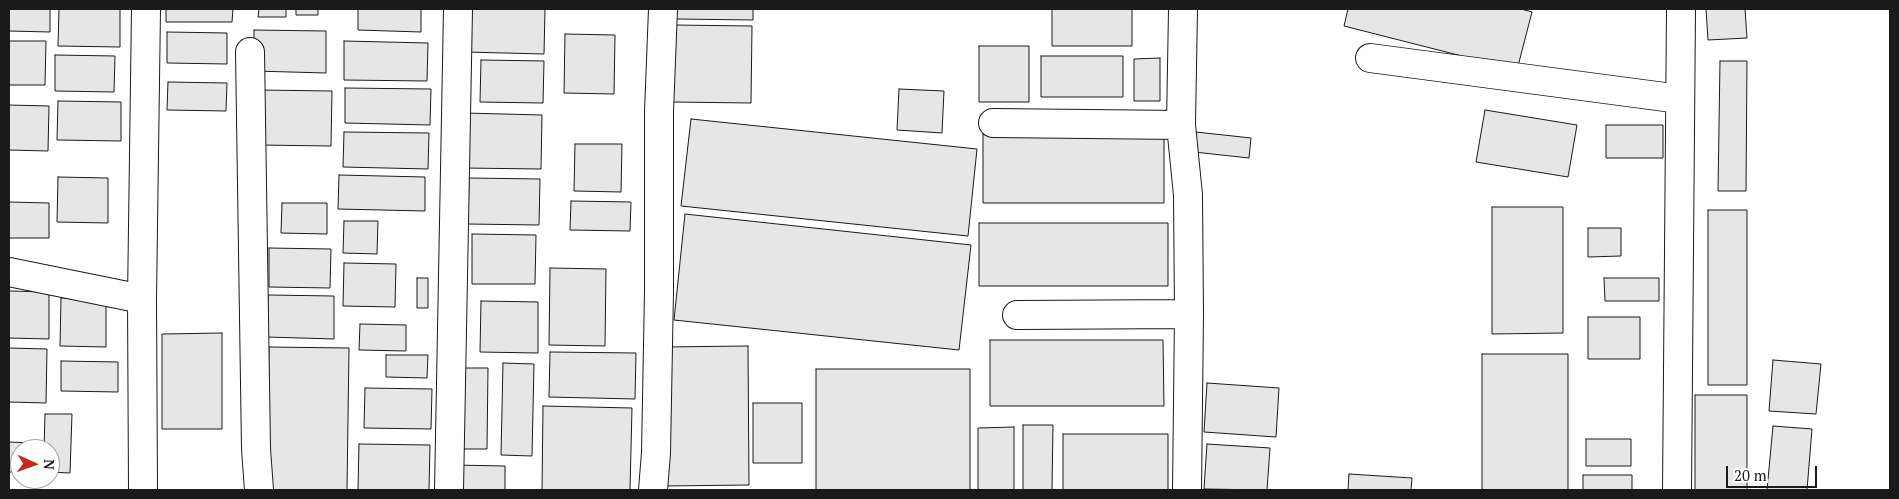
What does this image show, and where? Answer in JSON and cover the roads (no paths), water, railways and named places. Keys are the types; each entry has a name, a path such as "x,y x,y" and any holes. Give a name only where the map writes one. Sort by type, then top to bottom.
{"street":[{"path":"143,490 142,299 146,9"},
{"path":"449,490 458,9"},
{"path":"653,490 656,453 659,291 659,112 663,9"},
{"path":"1183,9 1181,125 1188,196 1189,314 1186,490"},
{"path":"1677,490 1681,9"},
{"path":"250,52 256,449 259,490"},
{"path":"1370,58 1680,99"},
{"path":"993,123 1181,125"},
{"path":"9,272 142,299"},
{"path":"1017,315 1189,314"}]}
